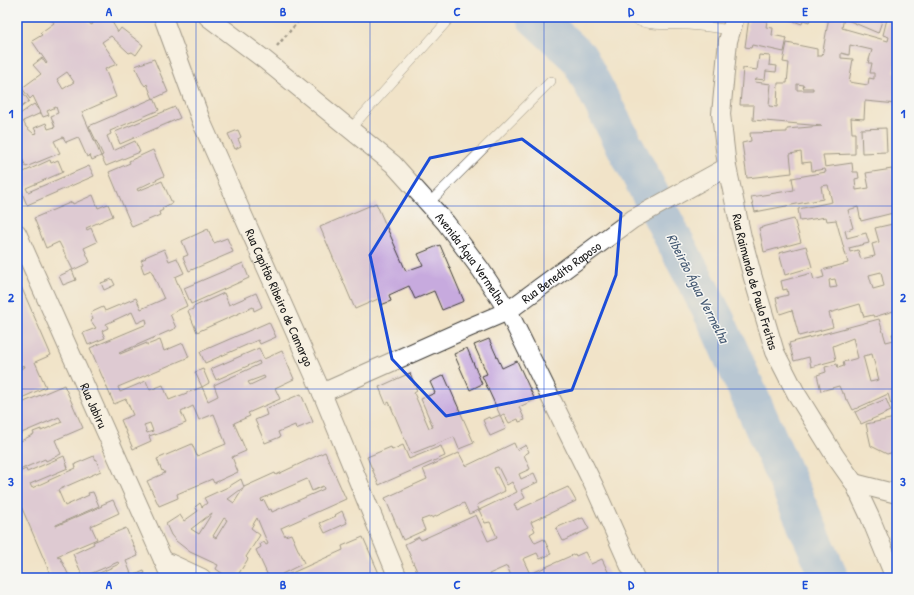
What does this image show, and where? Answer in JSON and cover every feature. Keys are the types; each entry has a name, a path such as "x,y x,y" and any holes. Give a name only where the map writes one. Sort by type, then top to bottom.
{"street":[{"name":"Rua Capitão Ribeiro de Camargo","path":"163,17 202,122 322,393 398,578"},
{"name":"Avenida Água Vermelha","path":"208,17 265,60 394,164 454,235 481,270 508,311 595,488 635,578"},
{"name":"Rua Raimundo de Paulo Freitas","path":"733,23 728,41 721,114 727,167 742,237 775,352 800,400 835,456 854,483 870,517 895,578"},
{"name":"Rua Benedito Raposo","path":"322,393 508,311 644,213 727,167"},
{"name":"Rua Jabiru","path":"17,233 171,578"},
{"path":"854,483 897,494"},
{"path":"163,560 202,578"}],"lane":[{"path":"351,128 451,17"},
{"path":"630,17 637,21 648,23 707,26 733,23"},
{"path":"428,204 551,80"}],"path":[{"path":"265,60 302,17"}],"highlighted area":[{"path":"522,139 621,213 616,275 572,390 446,416 392,359 370,255 430,158"}],"building":[{"path":"50,17 66,17 68,20 71,17 85,17 91,25 93,24 89,17 109,17 118,32 121,28 143,45 136,55 132,52 129,53 111,36 102,42 117,64 105,69 116,97 82,112 101,156 92,160 90,155 87,157 78,137 66,142 63,137 54,141 60,153 26,167 21,156 17,158 17,84 29,101 18,110 20,114 34,104 41,113 23,121 26,127 34,134 37,133 34,128 46,123 48,129 55,127 51,116 58,113 56,107 47,111 49,115 43,117 33,96 30,99 22,88 41,74 33,65 42,58 46,64 47,63 32,41 42,35 40,33 54,23","holes":["67,72 74,82 63,89 57,79"]},
{"path":"781,17 811,17 809,22 803,20 802,24"},
{"path":"829,17 844,17 842,28 888,41 889,37 883,35 887,19 883,18 878,33 845,19 845,17 897,17 897,56 893,72 897,73 897,104 865,101 864,119 851,118 852,133 855,133 855,154 823,155 825,167 852,163 853,172 858,172 859,178 855,179 856,190 869,188 866,173 892,169 895,184 897,183 897,197 894,198 897,212 861,221 858,207 848,210 853,228 845,231 847,238 866,233 869,243 849,248 850,252 858,250 861,259 875,256 872,244 879,242 875,228 897,223 897,294 893,295 894,299 897,298 897,310 874,317 873,315 864,317 860,304 829,313 833,327 799,336 792,310 780,314 776,298 788,295 787,289 783,290 781,281 812,273 814,280 824,277 822,270 848,263 836,220 827,221 826,217 800,221 798,209 832,202 828,185 821,186 823,199 755,212 751,197 794,190 792,178 826,172 825,169 812,171 811,162 802,163 801,152 790,154 792,173 747,178 742,143 751,141 750,133 787,132 787,129 822,126 753,120 754,105 740,105 743,68 757,70 759,55 770,56 769,65 777,66 776,72 766,71 765,80 756,79 755,82 771,84 769,106 777,107 778,83 787,83 789,63 783,62 787,43 817,49 817,56 822,56","holes":["850,45 872,50 868,63 872,63 870,73 874,73 874,79 869,78 868,85 849,82 853,59 841,58 841,53 849,55","797,84 804,85 803,88 813,88 813,90 797,90","881,272 884,286 873,289 869,275","835,279 837,287 830,288 829,280"]},
{"path":"749,18 767,21 766,27 773,28 772,35 787,38 784,52 752,45 751,48 745,47"},
{"path":"154,59 168,92 153,99 147,84 145,86 142,82 135,66"},
{"path":"154,98 159,110 110,131 111,134 107,136 113,151 135,141 140,152 106,166 101,156 103,155 89,126"},
{"path":"175,107 180,118 120,144 115,132"},
{"path":"886,128 887,152 862,153 861,129"},
{"path":"238,130 241,137 238,139 241,146 235,149 228,134"},
{"path":"153,150 164,176 137,189 138,191 162,181 172,203 162,208 163,210 159,212 160,215 132,227 109,172 130,163 129,161"},
{"path":"50,160 51,163 58,160 63,172 26,188 28,192 89,166 94,176 27,205 17,181 17,175"},
{"path":"93,195 98,208 108,204 113,216 86,228 87,230 91,228 97,242 84,248 90,262 73,270 59,242 46,248 34,218"},
{"path":"376,203 406,271 423,265 418,254 440,245 464,301 442,310 434,291 415,299 409,286 389,295 391,301 381,305 378,299 355,309 320,227"},
{"path":"794,219 801,242 764,252 759,228"},
{"path":"208,229 214,243 227,238 233,252 189,271 183,257 188,255 182,241"},
{"path":"806,246 812,267 785,275 779,253"},
{"path":"164,249 169,261 177,258 184,273 175,277 187,306 170,314 176,328 119,353 120,354 147,343 147,345 160,340 164,351 183,343 189,357 118,387 120,392 146,381 150,390 163,385 169,400 202,387 208,401 218,396 214,385 260,364 259,361 216,380 211,369 259,348 264,359 282,351 294,379 275,388 280,399 248,413 250,416 234,423 246,451 232,457 238,472 214,483 212,479 177,494 178,498 159,506 147,481 165,473 163,470 162,471 157,459 192,444 197,456 226,444 214,414 199,420 193,406 181,412 186,423 149,436 151,441 133,449 121,420 133,415 126,399 114,404 90,348 147,324 146,319 137,323 132,312 106,324 108,328 102,331 105,338 88,345 83,333 96,328 91,321 93,319 90,313 103,307 105,311 136,298 141,309 164,299 151,270 144,273 141,260 146,258 145,257","holes":["264,376 265,378 250,385 248,382","150,423 153,431 147,433 144,425"]},
{"path":"243,263 249,278 191,304 184,288"},
{"path":"72,270 76,280 63,285 59,276"},
{"path":"112,279 115,285 104,290 101,283"},
{"path":"20,284 51,355 35,362 46,387 17,400 17,370 25,367 24,365 17,368 17,285"},
{"path":"224,293 229,305 256,293 262,307 254,311 253,307 197,332 188,311 193,309 193,307"},
{"path":"879,319 886,342 894,340 892,334 897,333 897,379 895,379 897,386 897,402 891,404 888,394 853,410 839,386 821,391 817,375 826,372 825,367 837,364 838,368 844,366 843,362 858,358 853,338 833,346 836,360 811,367 809,357 794,361 789,343","holes":["872,354 879,380 870,382 863,356"]},
{"path":"269,322 276,337 260,344 258,340 205,363 200,352"},
{"path":"489,339 502,368 517,361 535,400 519,407 525,420 519,422 518,419 509,423 504,414 500,416 506,429 490,436 483,420 500,415 482,376 487,374 474,345"},
{"path":"467,348 482,384 470,390 454,354"},
{"path":"203,369 209,383 202,387 195,372"},
{"path":"410,373 417,391 414,393 429,428 433,427 421,399 435,393 430,382 444,375 474,443 459,449 454,437 411,454 389,402 386,404 379,387"},
{"path":"64,385 83,428 55,440 61,454 17,471 17,443 34,434 33,432 41,429 41,431 62,422 59,417 17,435 17,405"},
{"path":"301,394 313,422 296,429 295,425 278,432 280,437 265,443 255,420 267,415 265,409"},
{"path":"886,399 891,411 861,424 855,412"},
{"path":"894,413 897,413 897,451 887,454 871,446 866,424 895,418"},
{"path":"514,443 517,450 526,445 529,452 524,455 530,469 519,474 521,479 534,473 538,482 521,490 525,498 514,504 517,510 568,487 576,501 531,522 535,531 530,534 535,543 544,539 551,554 540,559 537,553 523,559 530,574 575,554 576,556 585,552 591,564 602,559 611,578 592,578 592,576 588,578 512,578 507,566 489,574 491,578 420,578 405,544 419,537 421,540 476,515 488,541 497,537 490,522 485,523 479,510 469,514 464,503 432,518 432,516 421,520 425,530 403,540 385,498 427,479 423,469 459,453 466,466","holes":["498,467 507,485 512,482 517,492 479,510 477,505 505,491 494,468"]},
{"path":"403,445 409,459 441,446 445,456 379,485 367,457 391,447 392,450"},
{"path":"325,452 346,499 281,528 285,536 291,534 304,563 282,574 283,576 269,578 256,550 261,547 260,544 264,542 266,545 268,544 257,518 251,528 260,535 246,557 248,559 236,578 229,578 216,569 218,565 190,552 171,535 166,524 180,515 184,521 198,511 195,507 200,503 202,507 207,503 204,498 241,479 244,487 275,473 276,475","holes":["307,479 312,491 323,486 324,489 272,512 271,509 269,510 264,500 262,502 261,499","244,487 234,503 228,499","212,513 199,534 191,529","224,518 227,520 216,538 213,536"]},
{"path":"64,456 68,468 30,484 32,488 76,468 75,464 94,456 101,471 58,490 65,506 89,495 88,493 93,492 99,506 56,526 113,500 119,513 91,526 97,539 57,556 58,558 60,557 70,578 52,578 21,506 17,508 17,473 26,469 27,472"},
{"path":"342,511 347,523 325,533 320,523 336,516 335,515"},
{"path":"579,518 583,518 589,529 563,541 556,528"},
{"path":"126,528 138,556 126,561 132,576 144,571 145,573 141,575 143,578 89,578 119,564 118,562 83,577 73,554 94,544 93,542"},
{"path":"363,537 381,578 283,577 343,550 342,546"}],"waterway":[{"name":"Ribeirão Água Vermelha","path":"535,17 579,58 716,320 830,578"}]}
